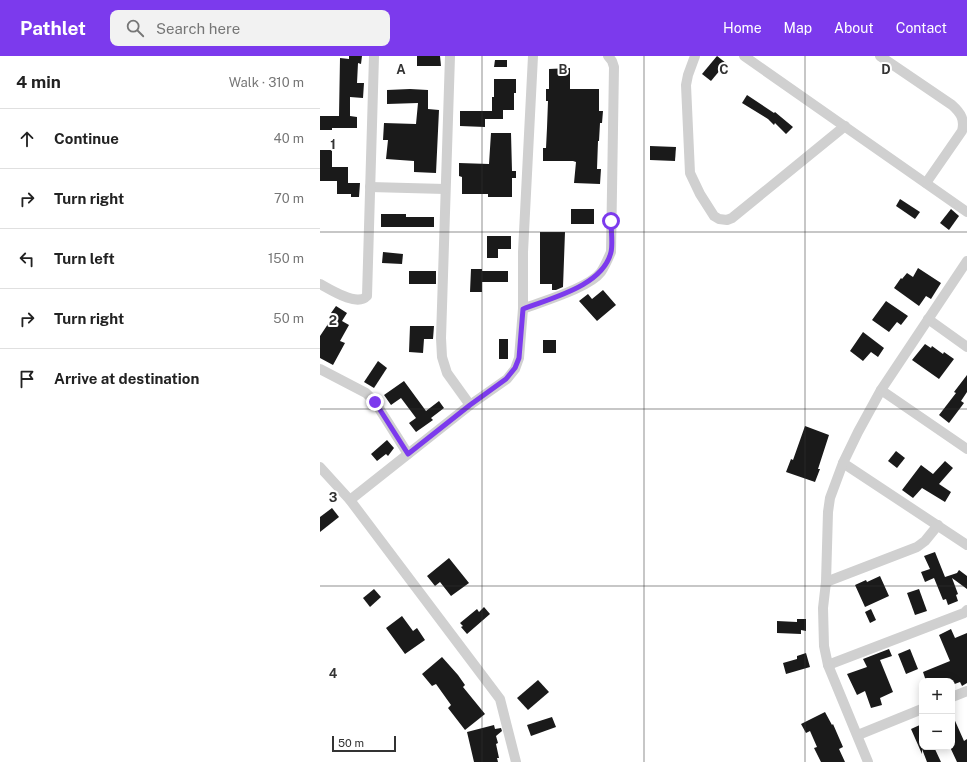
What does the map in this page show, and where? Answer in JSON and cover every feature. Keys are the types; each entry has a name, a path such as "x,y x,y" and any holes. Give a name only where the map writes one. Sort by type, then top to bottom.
{"street":[{"path":"320,284 353,300 360,301 366,296 374,56"},
{"path":"450,56 441,338 442,357 447,372 470,405"},
{"path":"350,500 470,405 506,379 515,368 519,358 523,309 523,252 533,56"},
{"path":"523,309 572,290 590,281 600,272 611,252 614,67 608,56"},
{"path":"695,56 686,85 690,173 700,194 714,216 719,219 727,220 732,218 846,126"},
{"path":"744,56 967,212"},
{"path":"880,56 952,105 959,111 962,118 962,131 926,183"},
{"path":"370,188 445,189"},
{"path":"868,762 828,665 824,646 822,627 826,582 828,512 830,498 843,462 881,390 967,261"},
{"path":"928,319 967,347"},
{"path":"320,369 366,393 375,402 408,454"},
{"path":"881,390 967,450"},
{"path":"843,462 967,545"},
{"path":"320,467 350,500 500,699 516,762"},
{"path":"826,582 917,547 925,541 938,525"},
{"path":"828,665 964,613 967,610"},
{"path":"955,696 967,691"},
{"path":"858,735 919,710"}],"building":[{"path":"349,56 362,56 361,64 358,63 357,83 364,83 363,98 350,97 350,116 357,117 357,128 332,128 332,130 320,130 320,116 339,116 340,58 349,59"},
{"path":"417,56 440,56 441,66 417,66"},
{"path":"717,56 726,63 711,81 702,74"},
{"path":"495,60 507,60 507,67 494,67"},
{"path":"570,68 570,89 599,89 599,111 603,111 598,141 597,169 601,169 600,184 574,183 576,162 543,161 543,148 546,148 548,101 546,101 546,89 549,89 549,69"},
{"path":"494,79 516,79 514,110 503,110 503,119 485,119 485,127 460,126 460,111 492,111"},
{"path":"387,90 428,90 428,109 439,110 436,173 414,172 414,161 386,159 388,140 383,140 384,123 416,124 418,103 387,104"},
{"path":"747,95 774,113 775,112 793,127 786,134 775,123 774,125 768,119 742,103"},
{"path":"491,133 511,133 512,171 516,171 516,178 512,178 512,197 488,197 488,194 462,194 462,177 459,176 459,163 489,164"},
{"path":"650,146 676,147 675,161 650,160"},
{"path":"320,150 332,150 332,167 348,167 348,183 360,183 359,197 351,197 351,194 337,194 337,181 320,181"},
{"path":"900,199 920,212 915,219 896,206"},
{"path":"571,209 594,209 594,224 571,224"},
{"path":"951,209 959,216 949,230 940,223"},
{"path":"381,214 406,214 406,217 434,217 434,227 381,227"},
{"path":"540,232 565,232 563,287 556,290 552,290 552,284 540,284"},
{"path":"487,236 511,236 511,249 498,249 498,258 487,258"},
{"path":"383,252 403,254 402,264 382,263"},
{"path":"918,268 941,283 931,299 926,296 919,306 894,288 901,278 902,279 907,273 913,277"},
{"path":"471,269 482,269 482,271 508,271 508,282 482,282 482,292 470,292"},
{"path":"409,271 436,271 436,284 409,284"},
{"path":"603,290 616,305 597,321 579,301 588,294 592,299"},
{"path":"886,301 908,316 901,325 897,322 889,332 872,320"},
{"path":"336,306 347,313 342,321 349,325 340,341 345,343 333,365 320,358 320,336 334,315 331,313"},
{"path":"410,326 434,326 433,339 424,339 423,353 409,352"},
{"path":"863,332 884,348 878,357 871,352 863,361 850,351"},
{"path":"499,339 508,339 508,359 499,359"},
{"path":"543,340 556,340 556,353 543,353"},
{"path":"925,344 931,348 932,346 943,354 944,352 954,359 939,379 912,360"},
{"path":"378,361 387,368 374,388 364,382"},
{"path":"967,375 967,392 961,401 964,403 949,423 939,415 956,393 954,392"},
{"path":"404,381 426,411 439,401 444,408 431,418 433,420 416,432 409,423 416,418 401,398 391,405 384,395"},
{"path":"805,426 829,435 815,482 786,472 791,459 793,460"},
{"path":"387,440 394,448 388,456 386,454 377,461 371,454"},
{"path":"896,451 905,458 897,468 888,461"},
{"path":"945,461 953,468 939,484 951,492 945,502 922,488 913,498 902,490 921,465 933,474"},
{"path":"332,508 339,517 320,532 320,517"},
{"path":"935,552 945,577 957,573 959,570 967,576 967,589 952,578 958,594 956,595 958,601 948,605 946,599 943,600 934,578 925,582 921,572 930,569 924,556"},
{"path":"449,558 469,583 451,596 440,582 435,586 427,576"},
{"path":"880,576 889,596 865,607 855,585 866,580 867,582"},
{"path":"374,589 381,597 370,607 363,598"},
{"path":"919,589 927,611 915,615 907,593"},
{"path":"484,607 490,614 467,634 461,627 463,626 460,623 477,609 479,612"},
{"path":"871,609 876,620 870,623 865,612"},
{"path":"402,616 413,631 417,628 425,640 405,654 386,628"},
{"path":"797,619 806,619 806,631 801,630 801,634 777,633 777,621 797,622"},
{"path":"951,629 955,638 967,633 967,683 962,686 960,682 955,684 955,678 925,678 923,672 950,661 939,635"},
{"path":"889,649 892,656 880,660 893,692 880,698 882,705 871,708 865,691 857,695 847,674 867,667 863,659"},
{"path":"910,649 918,669 906,674 898,654"},
{"path":"806,653 810,667 786,674 783,663 797,659 797,656"},
{"path":"442,657 458,675 465,685 463,687 485,714 465,730 448,708 451,705 436,684 432,686 422,674"},
{"path":"538,680 549,692 528,710 517,698"},
{"path":"825,712 832,725 833,724 843,747 839,749 845,762 821,762 814,748 817,747 810,731 806,733 801,724"},
{"path":"552,717 556,727 531,736 527,725"},
{"path":"955,721 964,741 967,739 967,762 957,762 951,750 955,750"},
{"path":"494,725 495,729 501,728 502,731 496,736 498,743 496,744 499,758 497,758 498,762 474,762 467,732"},
{"path":"919,725 919,747 911,729"},
{"path":"922,750 935,750 941,762 927,762"}],"route":[{"path":"375,402 408,454 470,405 506,379 515,368 519,358 523,309 572,290 590,281 600,272 611,252 611,221"}]}
